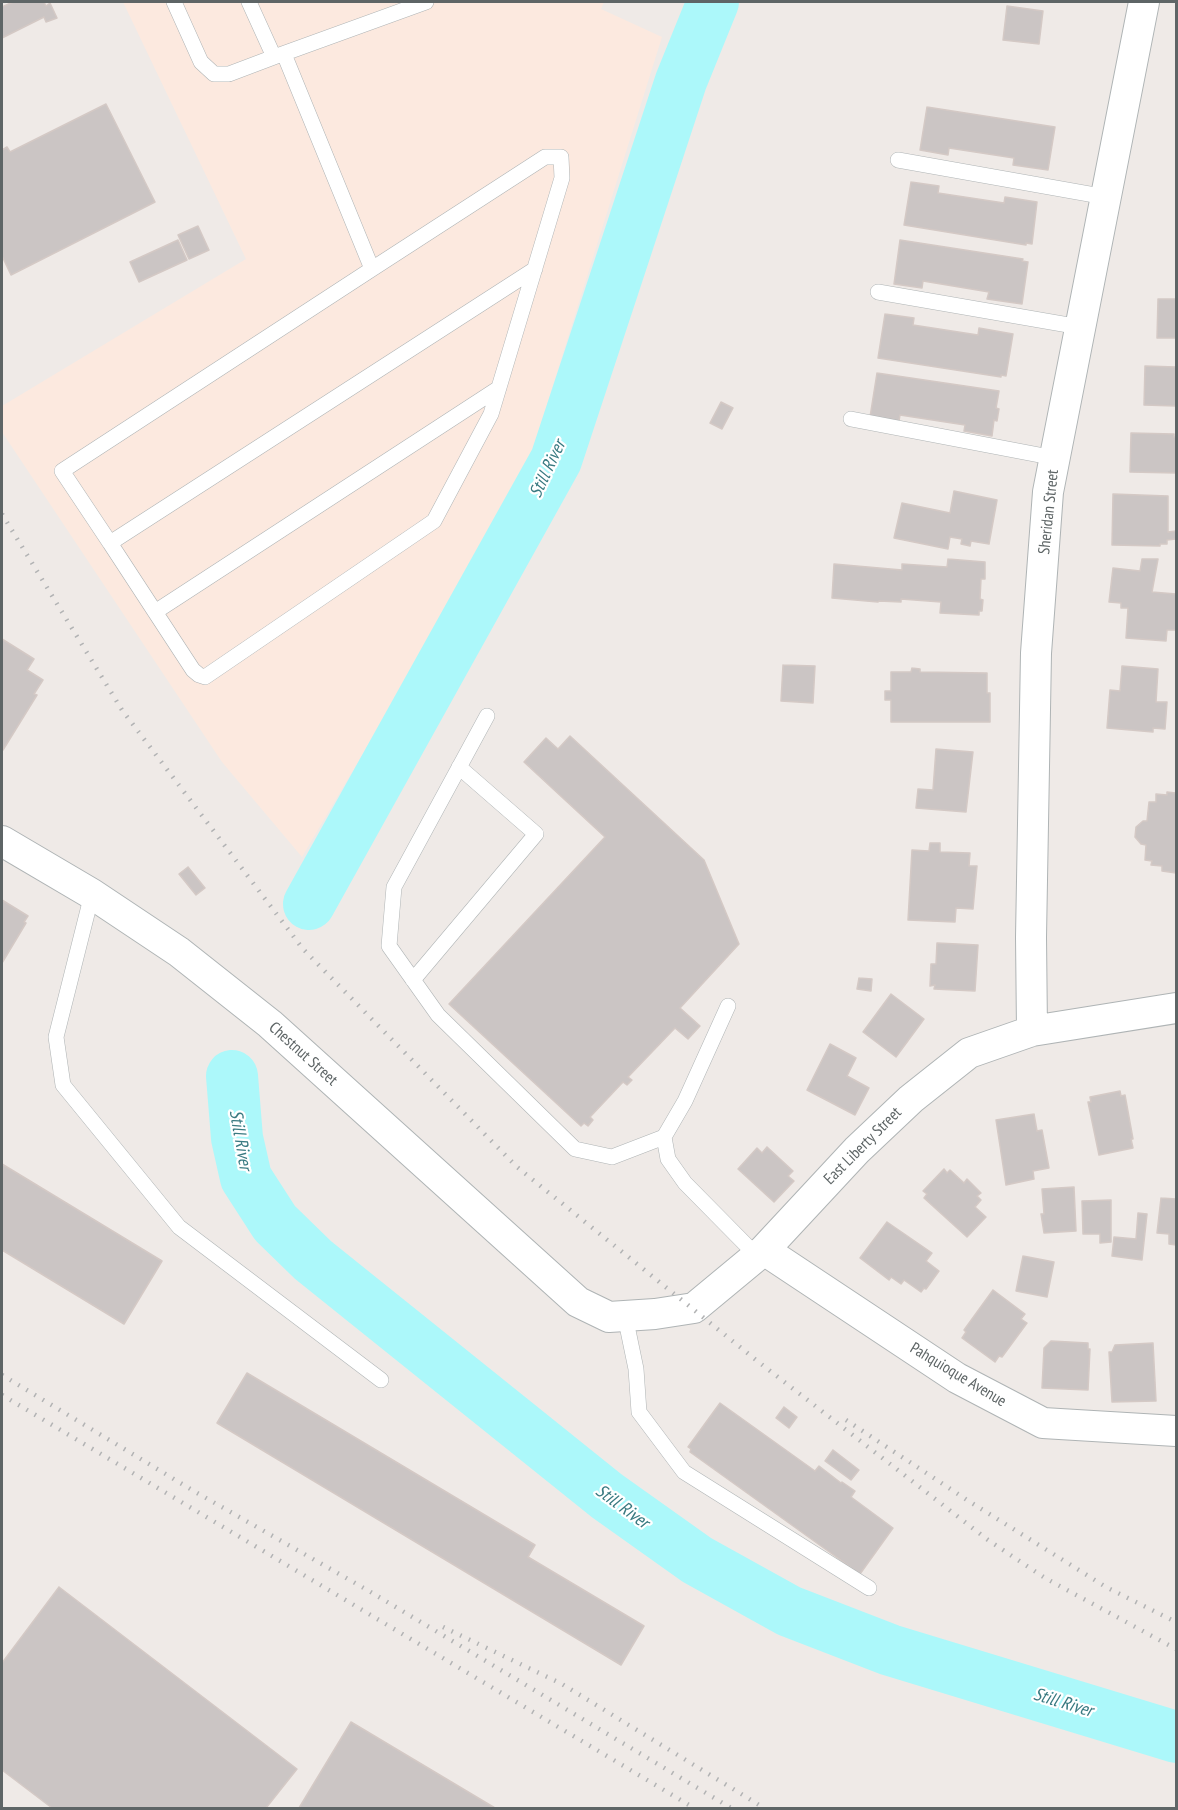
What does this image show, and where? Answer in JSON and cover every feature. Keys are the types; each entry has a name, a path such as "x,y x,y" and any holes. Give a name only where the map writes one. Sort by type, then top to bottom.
{"street":[{"name":"Sheridan Street","path":"1032,1031 1031,936 1036,653 1048,492 1144,2"},
{"name":"Chestnut Street","path":"2,841 92,894 179,952 270,1024 578,1302"},
{"name":"East Liberty Street","path":"578,1302 609,1317 656,1314 694,1308 760,1253 857,1150 911,1099 969,1053 1032,1031 1176,1008"},
{"name":"Pahquioque Avenue","path":"760,1253 957,1378 1043,1423 1176,1431"}],"lane":[{"path":"174,2 201,62 214,74 229,75 426,2"},
{"path":"249,2 279,56 372,269"},
{"path":"545,157 561,157 562,178 491,414 434,521 205,677 199,675 193,670 62,471 372,269 545,157"},
{"path":"898,160 1106,197"},
{"path":"110,543 535,268"},
{"path":"878,292 1080,327"},
{"path":"155,612 499,388"},
{"path":"851,419 1055,458"},
{"path":"487,716 394,887 389,946 438,1015 575,1149 612,1156 664,1137 685,1101 728,1006"},
{"path":"413,980 536,834 459,767"},
{"path":"92,894 56,1038 63,1085 179,1227 381,1380"},
{"path":"664,1137 668,1159 685,1183 760,1253"},
{"path":"625,1316 636,1369 639,1412 684,1472 868,1588"}],"shaded area":[{"path":"123,2 604,2 601,9 662,37 523,481 302,857 222,762 2,432 2,406 246,259"}],"building":[{"path":"13,2 44,2 46,6 50,3 57,18 46,22 44,17 2,38 2,7"},
{"path":"1007,6 1043,11 1039,44 1003,40"},
{"path":"106,104 155,202 11,275 2,256 2,150 7,147 10,152"},
{"path":"927,107 1055,127 1048,170 1013,165 1014,158 949,148 948,155 920,150"},
{"path":"911,182 939,186 938,193 1004,203 1005,197 1037,202 1032,244 1026,243 1026,245 904,225"},
{"path":"198,226 209,250 189,259 178,235"},
{"path":"178,240 187,260 139,282 130,262"},
{"path":"900,240 1023,259 1022,261 1028,262 1022,304 987,299 989,292 923,281 922,288 894,284"},
{"path":"1158,299 1176,299 1176,338 1157,338"},
{"path":"885,314 914,318 913,325 978,335 979,328 1013,334 1006,376 878,358"},
{"path":"1145,366 1176,367 1176,406 1144,405"},
{"path":"877,373 999,391 996,408 999,409 997,421 994,420 992,436 964,431 965,425 900,415 899,421 870,417"},
{"path":"721,402 733,408 722,429 710,423"},
{"path":"1131,433 1174,434 1176,437 1176,473 1130,472"},
{"path":"954,491 997,500 989,544 971,541 970,546 961,544 962,539 950,537 948,549 894,538 902,503 950,513"},
{"path":"1113,494 1168,496 1168,532 1176,531 1176,539 1167,540 1167,544 1160,544 1160,546 1112,545"},
{"path":"948,559 985,562 985,579 981,579 982,611 979,611 979,615 940,613 941,602 901,599 901,602 878,602 832,598 834,564 902,570 902,564 947,567"},
{"path":"1142,559 1158,559 1152,592 1176,594 1176,630 1167,630 1166,641 1126,638 1128,608 1121,608 1121,603 1109,602 1113,568 1140,571"},
{"path":"2,639 34,659 27,670 43,680 34,694 37,695 3,750 2,748"},
{"path":"783,665 815,666 813,703 781,701"},
{"path":"1122,666 1158,669 1156,702 1167,702 1165,729 1153,728 1153,732 1107,728 1110,690 1120,691"},
{"path":"912,668 920,669 920,672 987,673 990,722 891,722 891,700 885,700 885,691 891,691 891,672 911,672"},
{"path":"570,736 704,860 739,944 680,1008 700,1026 688,1039 675,1028 628,1077 632,1080 627,1085 623,1082 590,1117 593,1120 588,1126 584,1123 581,1126 449,1004 605,837 524,762 546,738 558,749"},
{"path":"936,749 973,752 966,812 916,808 918,789 933,790"},
{"path":"1167,792 1176,793 1176,873 1162,871 1162,866 1151,865 1152,861 1145,860 1146,845 1141,844 1135,837 1136,827 1143,821 1147,821 1149,802 1156,802 1156,794 1167,795"},
{"path":"930,843 940,843 940,852 970,853 969,866 977,866 973,909 956,908 955,922 908,920 912,850 929,851"},
{"path":"188,867 205,888 196,895 179,874"},
{"path":"2,900 28,916 2,963"},
{"path":"937,943 978,945 975,991 934,989 935,985 930,986 931,964 936,964"},
{"path":"859,978 872,979 871,991 857,989"},
{"path":"891,994 924,1019 896,1057 863,1032"},
{"path":"830,1044 856,1058 847,1076 869,1088 855,1115 807,1090"},
{"path":"1120,1091 1121,1096 1125,1095 1133,1148 1099,1155 1088,1102 1091,1102 1090,1097"},
{"path":"1034,1114 1037,1131 1042,1130 1049,1168 1033,1171 1034,1179 1006,1185 996,1120"},
{"path":"767,1147 793,1171 788,1176 794,1181 774,1202 738,1169 757,1148 762,1153"},
{"path":"2,1164 162,1261 124,1324 2,1250"},
{"path":"944,1169 947,1173 950,1170 964,1183 967,1179 981,1193 977,1196 981,1200 975,1207 986,1217 967,1237 924,1198 927,1194 923,1191"},
{"path":"1074,1187 1076,1231 1044,1233 1041,1214 1044,1214 1042,1189"},
{"path":"1161,1198 1176,1199 1176,1245 1169,1244 1169,1234 1157,1233"},
{"path":"1111,1200 1111,1242 1100,1243 1100,1234 1083,1234 1082,1201"},
{"path":"1138,1213 1147,1214 1142,1260 1112,1256 1114,1237 1136,1239"},
{"path":"887,1222 932,1253 926,1261 939,1271 926,1289 924,1288 921,1292 904,1280 901,1284 891,1277 889,1280 860,1258"},
{"path":"1023,1256 1054,1262 1047,1297 1016,1291"},
{"path":"993,1290 1025,1314 1021,1319 1027,1323 1002,1357 999,1356 995,1362 962,1338 966,1332 964,1330"},
{"path":"1051,1341 1088,1343 1088,1349 1090,1349 1088,1390 1042,1388 1044,1348"},
{"path":"1153,1343 1156,1401 1112,1402 1109,1352 1112,1352 1115,1345"},
{"path":"247,1373 535,1545 528,1557 644,1626 621,1665 217,1423"},
{"path":"720,1403 815,1471 819,1466 855,1491 851,1497 893,1528 860,1574 690,1452 691,1449 688,1447"},
{"path":"784,1407 797,1417 789,1428 776,1418"},
{"path":"833,1450 859,1470 851,1480 825,1461"},
{"path":"59,1587 297,1769 266,1808 52,1808 2,1770 2,1663"},
{"path":"351,1722 495,1808 299,1808"}],"waterway":[{"name":"Still River","path":"309,904 556,460 681,81 713,2"},
{"name":"Still River","path":"232,1076 237,1138 246,1178 275,1223 313,1260 607,1496 697,1560 789,1611 890,1650 1176,1737"}],"railway":[{"path":"2,514 122,710 303,949 517,1167 756,1360 988,1540 1045,1578 1176,1649"},
{"path":"2,1375 192,1490 369,1591 731,1808"},
{"path":"2,1395 694,1808"},
{"path":"846,1420 967,1500 1106,1587 1176,1622"},
{"path":"443,1627 562,1684 764,1808"}]}
